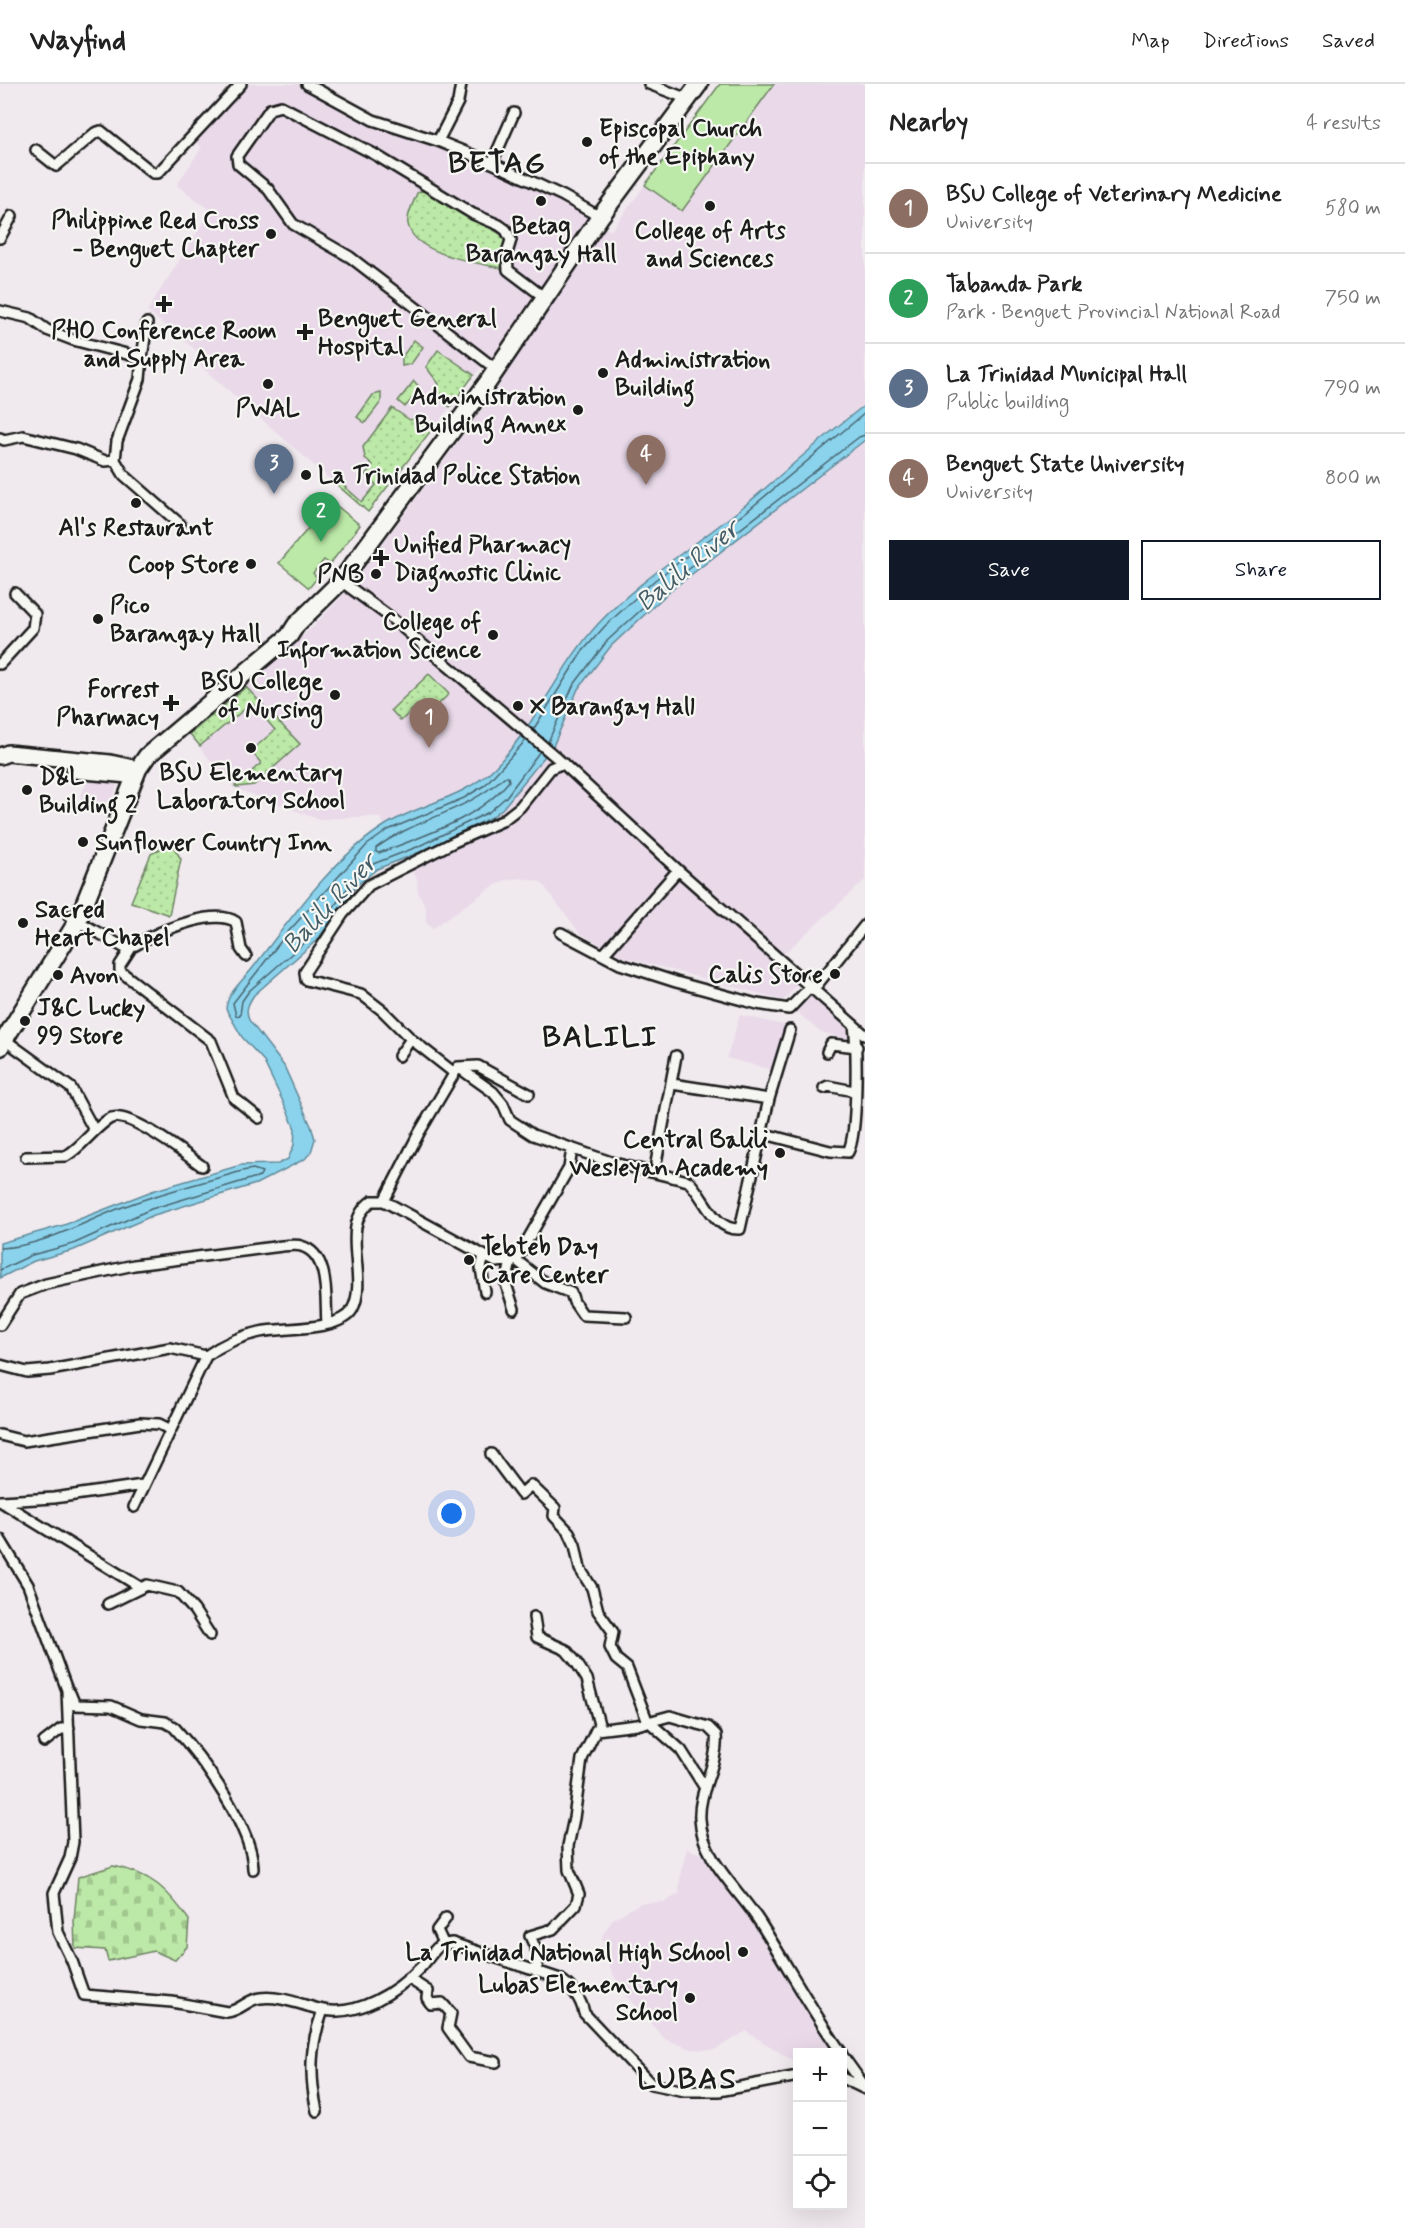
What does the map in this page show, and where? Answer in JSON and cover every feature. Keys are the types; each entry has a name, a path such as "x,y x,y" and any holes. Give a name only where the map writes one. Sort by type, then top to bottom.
{"highway":[{"path":"2,1039 73,918 132,772 153,749 289,636 296,625 341,581 497,370 600,217 699,84"}],"main road":[{"path":"3,756 8,753 132,772"}],"street":[{"path":"36,150 56,166 95,133 101,131 153,173 158,174 241,84"},
{"path":"307,84 373,120 438,141 492,163 563,196 600,217"},
{"path":"438,141 458,102 461,84"},
{"path":"649,84 688,99"},
{"path":"497,370 350,257 293,224 268,189 238,164 237,156 270,109 281,106 374,154 506,230 511,240 507,253 508,270 544,298"},
{"path":"492,163 514,114"},
{"path":"0,238 12,216"},
{"path":"0,311 30,318 47,330 73,340 142,358"},
{"path":"147,323 140,379 117,441 115,460 124,475 180,524"},
{"path":"1,441 22,436 76,450 105,461 115,460"},
{"path":"341,581 390,617 560,761 678,870 865,1035"},
{"path":"0,664 33,628 35,614 15,593"},
{"path":"560,761 551,768 520,807 502,821 379,879 362,892 343,914 308,966 306,981 361,994 383,1011 411,1040 497,1096 510,1120 522,1129 548,1142 614,1163 688,1180 711,1213 729,1226 742,1224 769,1100 790,1030"},
{"path":"603,955 678,870"},
{"path":"73,918 125,948 131,948"},
{"path":"246,956 241,949 236,922 226,918 192,921 145,939 131,948 120,965 120,971 211,1041 234,1098 259,1118"},
{"path":"561,933 620,964 676,982 785,1009 795,1005 812,988 865,925"},
{"path":"761,1133 839,1153 848,1152 854,1091 856,1047 854,1025"},
{"path":"2,1039 71,1088 94,1130"},
{"path":"399,1056 411,1040"},
{"path":"827,1052 831,1044 856,1047"},
{"path":"656,1163 676,1056"},
{"path":"456,1069 478,1066 529,1094"},
{"path":"384,1201 456,1069"},
{"path":"672,1084 769,1100"},
{"path":"824,1088 828,1086 854,1091"},
{"path":"26,1157 66,1156 110,1118 124,1118 153,1132 202,1166"},
{"path":"514,1309 506,1284 513,1261 569,1168 572,1149"},
{"path":"134,1507 169,1429 206,1356 225,1343 262,1331 327,1324 340,1320 351,1311 357,1289 355,1235 366,1205 372,1201 384,1201 496,1262 513,1261 545,1283 571,1293 583,1315 626,1317"},
{"path":"263,1238 264,1248"},
{"path":"0,1325 20,1294 38,1286 134,1265 264,1248 302,1246 316,1258 324,1275 327,1324"},
{"path":"484,1256 481,1268 485,1292"},
{"path":"0,1365 27,1372 50,1370 170,1348 206,1356"},
{"path":"0,1435 24,1441 140,1423 159,1424 169,1429"},
{"path":"491,1454 521,1494 531,1485 555,1508 554,1516 569,1532 575,1545 580,1569 592,1588 598,1611 613,1632 610,1647 616,1659 627,1668 647,1720 681,1750 705,1788"},
{"path":"1,1501 54,1498 143,1485"},
{"path":"1,1501 96,1562 140,1587"},
{"path":"0,1539 28,1585 67,1690 75,1705 111,1706 141,1719 165,1722 174,1727 238,1814 250,1850 253,1869"},
{"path":"108,1604 147,1585 178,1592 210,1635"},
{"path":"534,1617 537,1637 567,1650 587,1679 600,1728"},
{"path":"67,1690 73,1842 70,1858 54,1893 58,1932 72,1961 82,1995 172,2002 227,2012 241,2008 261,1997 344,2012 363,2006 386,1994 408,1978 443,1944 452,1943 560,1979 571,1987 581,2002 584,2013 651,2084 685,2091 719,2091 793,2077"},
{"path":"536,1972 539,1956 530,1936 553,1929 576,1905 579,1894 578,1885 569,1870 568,1845 573,1826 582,1759 591,1735 600,1728 638,1725 647,1720 678,1716 713,1730 717,1741 700,1819 706,1845 735,1890 759,1921 838,2048"},
{"path":"44,1742 61,1729 69,1728"},
{"path":"443,1944 436,1930 446,1918"},
{"path":"408,1978 428,1991 431,2004 442,2003 451,2013 448,2028 469,2057 496,2062"},
{"path":"317,2111 310,2064 314,2034 323,2010"},
{"path":"847,2061 865,2088"},
{"path":"847,2080 865,2088"}],"shaded area":[{"path":"243,84 300,84 360,117 438,144 562,200 611,231 721,84 865,84 865,880 782,955 804,975 784,1000 620,956 580,933 541,882 521,878 506,880 490,888 433,928 426,922 426,908 418,891 417,878 380,818 371,816 318,819 233,787 186,731 312,628 350,588 503,381 482,366 368,512 196,362 201,354 147,311 211,211 177,185 202,147 196,142"},
{"path":"89,776 118,781 109,812 80,799"},
{"path":"809,991 851,1025 852,1041 819,1031 794,1009"},
{"path":"740,1015 787,1026 774,1070 727,1058"},
{"path":"687,1849 709,1857 770,1946 833,2048 793,2048 793,2060 746,2031 714,2050 692,2049 665,2039 621,1990 606,1959 602,1936 613,1919 641,1903 665,1902 679,1894 681,1872"}],"green space":[{"path":"720,84 774,84 682,211 645,185"},
{"path":"428,191 504,236 506,240 505,269 449,256 422,243 413,235 408,224 409,213 417,193"},
{"path":"414,340 423,347 411,364 402,366 402,357"},
{"path":"438,350 474,375 450,407 436,396 439,384 426,367"},
{"path":"414,381 421,389 405,407 398,401"},
{"path":"381,393 381,402 365,423 357,417 373,395"},
{"path":"392,408 410,420 418,417 433,428 368,512 335,483 337,480 362,502 376,485 365,475 373,465 365,458 363,447"},
{"path":"331,501 360,525 330,564 324,560 313,573 317,578 309,588 279,563"},
{"path":"429,674 449,694 426,716 416,706 401,721 391,710"},
{"path":"246,687 300,744 254,785 237,787 235,786 261,763 251,751 275,730 252,703 200,746 190,734"},
{"path":"171,843 181,859 169,915 131,902 151,854"},
{"path":"113,1866 138,1873 157,1884 173,1899 189,1920 187,1947 175,1960 154,1951 108,1961 105,1950 75,1948 74,1920 78,1877"}],"water":[{"name":"Balili River","path":"865,405 865,440 670,591 611,646 578,689 553,746 503,808 492,817 420,852 377,869 357,885 318,939 254,995 248,1007 249,1020 284,1066 311,1126 315,1139 311,1152 305,1159 256,1184 154,1215 74,1250 34,1261 0,1278 0,1243 64,1225 152,1191 241,1165 278,1164 288,1159 294,1145 295,1129 263,1060 242,1037 226,1009 237,986 314,890 365,839 398,818 456,794 483,778 495,767 523,733 584,641 615,607 650,577 743,507"}],"place":[{"name":"Episcopal Church of the Epiphany","path":"587,142"},
{"name":"Betag Barangay Hall","path":"541,201"},
{"name":"College of Arts and Sciences","path":"710,206"},
{"name":"Philippine Red Cross - Benguet Chapter","path":"271,234"},
{"name":"PHO Conference Room and Supply Area","path":"164,304"},
{"name":"Benguet General Hospital","path":"305,332"},
{"name":"Administration Building","path":"603,373"},
{"name":"PWAL","path":"268,384"},
{"name":"Administration Building Annex","path":"578,410"},
{"name":"La Trinidad Police Station","path":"306,475"},
{"name":"Benguet State University","path":"646,485"},
{"name":"La Trinidad Municipal Hall","path":"274,494"},
{"name":"Al's Restaurant","path":"136,503"},
{"name":"Tabanda Park","path":"321,542"},
{"name":"Unified Pharmacy Diagnostic Clinic","path":"381,558"},
{"name":"Coop Store","path":"251,564"},
{"name":"PNB","path":"376,574"},
{"name":"Pico Barangay Hall","path":"98,619"},
{"name":"College of Information Science","path":"493,635"},
{"name":"BSU College of Nursing","path":"335,695"},
{"name":"Forrest Pharmacy","path":"171,703"},
{"name":"X Barangay Hall","path":"518,706"},
{"name":"BSU Elementary Laboratory School","path":"251,748"},
{"name":"BSU College of Veterinary Medicine","path":"429,748"},
{"name":"D&L Building 2","path":"27,790"},
{"name":"Sunflower Country Inn","path":"83,842"},
{"name":"Sacred Heart Chapel","path":"23,923"},
{"name":"Calis Store","path":"835,974"},
{"name":"Avon","path":"58,975"},
{"name":"J&C Lucky 99 Store","path":"25,1021"},
{"name":"Central Balili Wesleyan Academy","path":"780,1153"},
{"name":"Tebteb Day Care Center","path":"469,1260"},
{"name":"La Trinidad National High School","path":"743,1952"},
{"name":"Lubas Elementary School","path":"690,1998"}],"district":[{"name":"BETAG","path":"497,162"},
{"name":"BALILI","path":"600,1036"},
{"name":"LUBAS","path":"687,2078"}]}
